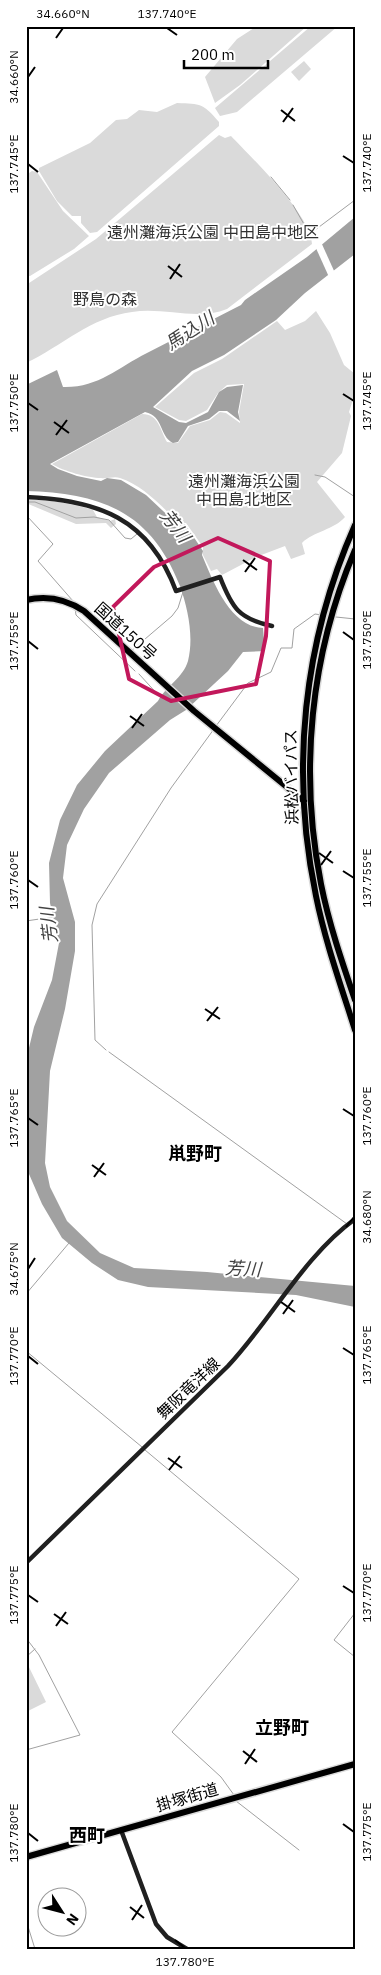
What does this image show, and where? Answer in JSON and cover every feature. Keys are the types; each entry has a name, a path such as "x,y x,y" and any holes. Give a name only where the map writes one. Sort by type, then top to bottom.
{"highway":[{"name":"浜松バイパス","path":"355,525 324,611 306,704 303,803 307,845 321,918 355,1030"},
{"name":"浜松バイパス","path":"355,550 332,613 322,653 314,706 310,760 311,809 323,894 355,1000"},
{"name":"国道150号","path":"26,600 52,598 78,607 194,711 311,809"},
{"name":"掛塚街道","path":"26,1857 355,1764"}],"main road":[{"path":"26,497 61,499 83,504 125,520 159,558 176,590 220,577 225,591 241,614 254,622 272,626"},
{"name":"舞阪竜洋線","path":"26,1563 227,1368 253,1338 325,1244 355,1219"},
{"path":"121,1829 156,1924 167,1937 187,1949"}],"highlighted area":[{"path":"218,538 270,561 266,636 256,684 171,701 129,679 113,607 154,567"}],"green space":[{"path":"257,26 307,26 240,85 215,103 205,77 237,39"},
{"path":"311,26 338,26 237,112 220,116 215,108"},
{"path":"304,61 311,69 299,81 291,72"},
{"path":"177,103 197,104 205,108 219,122 219,126 97,232 90,233 81,223 81,216 72,216 57,201 39,168 90,143 116,120 127,119 139,110 157,112"},
{"name":"遠州灘海浜公園 中田島中地区","path":"219,135 225,138 231,136 279,187 302,218 309,232 312,244 227,309 204,314 144,311 117,315 90,326 26,363 26,285 96,239"},
{"path":"32,171 37,172 63,211 89,236 74,249 30,276 26,276 26,175"},
{"name":"遠州灘海浜公園 中田島北地区","path":"316,311 330,333 344,365 355,374 355,393 349,412 351,416 342,453 317,482 345,517 335,525 302,543 305,554 291,559 285,546 256,557 222,575 217,569 211,571 203,555 203,547 186,523 179,523 152,497 137,486 120,478 96,478 62,469 52,464 142,414 156,420 167,442 178,443 190,426 210,420 220,412 226,413 240,423 239,412 244,384 227,385 218,393 207,410 186,421 179,420 155,407 194,373 222,359 277,321 285,330 305,321"},
{"path":"26,499 60,502 93,510 97,517 110,521 115,519 116,524 111,528 106,523 76,524 26,503"},
{"path":"26,1664 46,1702 26,1712"}],"water":[{"name":"芳川","path":"355,217 355,254 305,293 276,320 224,355 192,371 153,407 179,422 186,423 208,412 219,392 227,387 243,385 238,412 240,421 227,411 219,411 209,419 188,426 178,442 173,443 165,436 159,422 151,414 145,412 50,464 77,476 101,481 107,478 121,480 146,495 178,525 185,524 203,551 202,555 206,566 224,601 241,620 251,626 263,628 265,651 243,652 228,671 186,710 170,720 109,773 84,809 67,845 63,878 75,922 75,951 65,1009 50,1071 45,1163 50,1187 67,1221 100,1253 134,1268 207,1272 355,1286 355,1307 296,1295 148,1287 118,1280 92,1263 62,1238 42,1204 29,1174 28,1052 34,1027 52,980 59,943 50,903 49,863 60,820 77,785 105,751 158,701 186,667 190,652 190,633 188,614 180,586 168,561 154,540 139,524 121,512 100,502 78,496 26,491 26,385 57,370 63,387 87,384 107,376 147,353 241,305 245,300 307,257"}],"pier":[{"path":"321,242 335,273 329,277 315,246"}],"waterway":[{"path":"271,177 290,200"},
{"path":"315,230 355,200"},
{"path":"293,205 309,233"},
{"path":"315,475 325,477 355,497"},
{"path":"26,502 35,502 76,518 94,517 109,520 125,538 131,539 137,534"},
{"path":"26,515 53,544 38,561 73,601"},
{"path":"131,651 172,616 178,608 183,592"},
{"path":"75,608 76,615 135,671"},
{"path":"216,726 248,683 271,672 281,648 292,648 294,629 315,614 322,615"},
{"path":"336,617 355,619"},
{"path":"139,674 160,697"},
{"path":"106,1050 95,1040 92,925 97,904 171,788 214,729"},
{"name":"芳川","path":"26,921 53,917"},
{"path":"109,1052 347,1224"},
{"path":"26,1294 69,1243"},
{"path":"26,1351 142,1447"},
{"path":"145,1450 299,1579 172,1732 221,1777 234,1795"},
{"path":"355,1613 334,1640 355,1657"},
{"path":"26,1638 39,1655 80,1735 26,1750"},
{"path":"26,1657 35,1649"},
{"path":"236,1801 299,1850"},
{"path":"26,1920 35,1949"}],"district":[{"name":"鼡野町","path":"195,1154"},
{"name":"立野町","path":"282,1728"},
{"name":"西町","path":"87,1836"}],"park label":[{"name":"野鳥の森","path":"105,299"}],"water label":[{"name":"馬込川","path":"190,331"}]}
